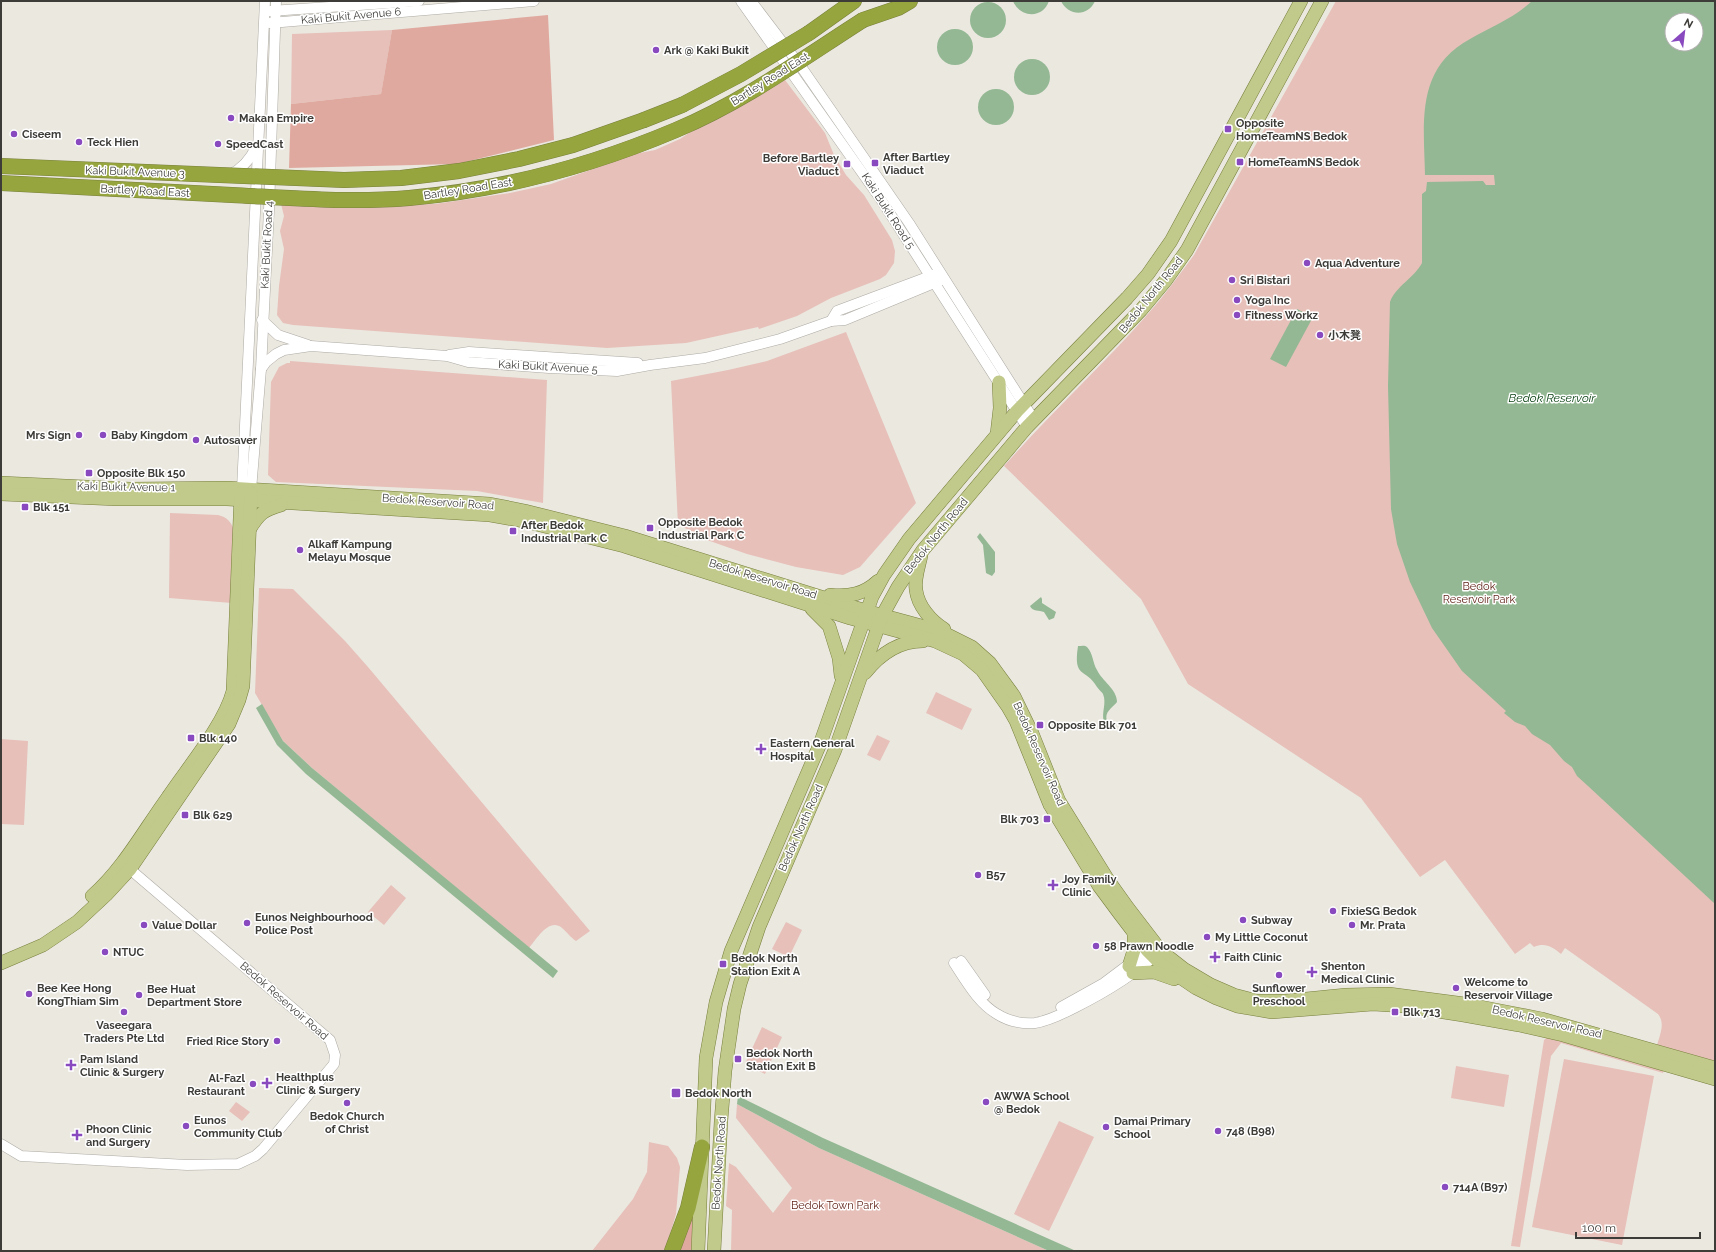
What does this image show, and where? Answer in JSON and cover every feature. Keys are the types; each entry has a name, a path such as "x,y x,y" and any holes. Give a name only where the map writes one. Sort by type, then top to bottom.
{"highway":[{"name":"Bartley Road East","path":"1,166 344,180 401,178 459,171 519,159 573,145 682,105 742,74 809,33 854,1"},
{"name":"Bartley Road East","path":"1,183 284,198 362,200 410,198 473,190 522,180 580,165 630,149 677,130 738,100 892,1"},
{"path":"863,20 898,8 910,1"},
{"path":"672,1251 690,1202 702,1147"}],"main road":[{"name":"Bedok North Road","path":"698,1251 706,1058 711,1023 722,979 731,951 768,861 820,744 864,617 884,575 909,538 997,434 1127,298 1148,274 1172,241 1301,1"},
{"name":"Bedok North Road","path":"714,1251 728,1044 740,984 759,926 835,750 880,621 898,587 922,550 1031,423 1141,310 1166,280 1187,250 1204,220 1322,1"},
{"path":"1180,227 1196,220 1204,220"},
{"path":"997,434 1000,404 999,382"},
{"name":"Kaki Bukit Avenue 1","path":"1,483 246,495"},
{"name":"Kaki Bukit Avenue 1","path":"1,494 117,499 246,495"},
{"path":"1,963 44,945 77,922 106,895 229,724 239,700 244,675 248,532 246,495"},
{"path":"1,954 39,938 71,915 126,866 216,727 230,702 233,691 246,495"},
{"name":"Bedok Reservoir Road","path":"246,495 293,503 480,514 524,521 624,546 808,605 880,621 940,631 962,641 985,658 1009,689 1025,716 1054,791 1065,812 1155,951 1172,972 1196,988 1232,1004 1258,1011 1287,1012 1347,1005 1389,1004 1493,1020 1563,1035 1715,1078"},
{"name":"Bedok Reservoir Road","path":"246,495 413,500 479,503 502,506 623,535 803,592 864,617"},
{"path":"248,532 262,512 268,509 293,503"},
{"path":"922,550 916,590 925,612 934,623 962,641"},
{"path":"803,592 842,596 856,595 871,587 884,575"},
{"path":"808,605 830,626 840,658 841,682"},
{"name":"Bedok Reservoir Road","path":"880,621 952,648 972,660 982,670 1001,695 1016,722 1053,811 1099,886 1134,934 1155,951 1211,985 1234,995 1257,1001 1286,1001 1374,994 1420,997 1542,1019 1715,1068"},
{"path":"859,680 875,661 892,649 903,644 935,642"},
{"path":"1134,934 1134,950 1131,969 1154,972 1196,988"}],"street":[{"name":"Kaki Bukit Avenue 6","path":"265,6 419,1"},
{"name":"Kaki Bukit Avenue 6","path":"264,24 534,1"},
{"name":"Kaki Bukit Road 5","path":"741,1 937,278 1031,423"},
{"name":"Kaki Bukit Road 5","path":"751,1 802,68 909,224 937,278 999,382 1021,408"},
{"name":"Kaki Bukit Road 4","path":"246,495 255,198 265,6"},
{"name":"Kaki Bukit Road 4","path":"246,495 261,369 262,320 270,198 276,6"},
{"path":"229,175 242,168 258,142"},
{"name":"Kaki Bukit Avenue 3","path":"1,169 270,176"},
{"name":"Kaki Bukit Avenue 3","path":"1,187 270,198"},
{"name":"Kaki Bukit Avenue 5","path":"311,346 447,356 469,352 650,364 705,358 747,349 831,321 845,320 937,278"},
{"path":"262,320 278,335 311,346"},
{"path":"261,369 266,362 284,350 311,346"},
{"name":"Bedok Reservoir Road","path":"1,1144 21,1156 187,1165 238,1164 255,1156 263,1149 334,1064 335,1055 330,1040 126,866"},
{"path":"1131,969 1069,1003 1043,1014 1026,1016 1008,1012 993,1003 957,961 966,981 982,1002 994,1013 1011,1021 1031,1023 1050,1019 1085,1003 1108,990 1131,969 1155,951"}],"green space":[{"name":"Bedok Reservoir Park","path":"1336,1 1715,1 1715,1063 1657,1046 1662,1026 1662,1022 1658,1014 1565,948 1561,954 1549,946 1542,945 1534,947 1530,943 1515,954 1445,860 1420,877 1361,798 1188,684 1141,599 1004,466 1112,353 1165,293 1194,255"},
{"path":"392,30 381,94 291,104 292,34"},
{"path":"785,80 825,133 834,155 846,175 864,195 892,240 895,251 894,263 886,275 880,279 831,298 797,316 759,329 758,327 686,343 607,348 293,325 283,323 277,315 284,249 280,231 284,216 281,204 435,204 510,193 551,184 635,154 655,150 680,139 696,128 741,106"},
{"path":"846,332 916,503 860,567 843,575 796,567 747,554 707,540 678,525 671,381 767,361"},
{"path":"290,361 547,380 543,503 477,491 276,482 268,475 271,382 279,367 290,363"},
{"path":"170,513 218,515 224,517 230,522 234,530 232,603 169,598"},
{"path":"259,588 293,589 345,641 590,931 576,941 562,928 557,925 552,925 539,935 529,948 312,768 283,741 255,693"},
{"path":"936,692 972,709 962,730 926,713"},
{"path":"877,735 890,741 880,761 867,755"},
{"path":"1,739 28,741 24,825 1,824"},
{"path":"391,885 406,898 384,925 368,912"},
{"path":"786,922 802,930 789,957 772,949"},
{"path":"762,1027 782,1037 765,1074 745,1064"},
{"path":"1549,1036 1665,1066 1663,1073 1561,1043 1551,1056 1520,1247 1511,1246 1544,1040"},
{"path":"1564,1059 1654,1076 1622,1245 1532,1227"},
{"path":"1456,1066 1509,1075 1504,1107 1451,1098"},
{"path":"236,1102 250,1112 242,1121 229,1111"},
{"name":"Bedok Town Park","path":"737,1104 819,1148 1049,1251 731,1251 732,1210 726,1206 729,1163 736,1167 773,1213 792,1188 736,1118"},
{"path":"1059,1121 1094,1137 1049,1231 1014,1214"},
{"path":"649,1142 668,1146 677,1158 680,1167 676,1214 665,1251 592,1251 633,1199 647,1172"}],"shaded area":[{"path":"548,15 554,140 457,164 289,168 291,104 381,94 392,30"},
{"path":"699,1209 698,1251 672,1251 684,1219"}],"water":[{"path":"1013,1 1049,1 1042,11 1031,14 1021,11 1016,7"},
{"path":"1061,1 1095,1 1088,10 1078,13 1068,10"},
{"name":"Bedok Reservoir","path":"1532,1 1715,1 1715,904 1577,776 1572,767 1564,761 1550,745 1532,734 1525,726 1515,722 1504,713 1506,711 1462,671 1432,628 1410,582 1397,544 1391,509 1388,386 1390,302 1396,291 1419,268 1422,263 1422,194 1426,191 1427,182 1483,181 1486,185 1495,185 1494,175 1425,175 1424,117 1426,99 1431,82 1440,66 1452,51 1470,39 1510,17"},
{"path":"992,2 1001,7 1005,13 1005,27 1001,33 992,38 984,38 975,33 971,27 970,16 975,7 981,3"},
{"path":"959,29 968,34 972,40 972,54 968,60 959,65 951,65 942,60 938,54 937,43 942,34 948,30"},
{"path":"1036,59 1045,64 1049,70 1049,84 1045,90 1036,95 1028,95 1019,90 1015,84 1014,73 1019,64 1025,60"},
{"path":"1000,89 1009,94 1013,100 1013,114 1009,120 1000,125 992,125 983,120 979,114 978,103 983,94 989,90"},
{"path":"1297,309 1313,317 1286,367 1270,359"},
{"path":"980,533 995,552 995,572 992,576 986,573 983,545 977,537"},
{"path":"1041,597 1042,603 1056,612 1054,618 1049,620 1044,612 1031,608 1030,606"},
{"path":"1078,646 1085,646 1089,649 1099,674 1115,693 1117,702 1108,713 1106,718 1107,721 1104,722 1103,719 1103,694 1093,681 1081,671 1077,664"},
{"path":"262,704 283,741 312,768 558,971 553,978 306,774 277,745 256,708"},
{"path":"738,1096 823,1138 1076,1251 1049,1251 819,1148 737,1104"}],"place":[{"name":"Ark @ Kaki Bukit","path":"656,50"},
{"name":"Makan Empire","path":"231,118"},
{"name":"Opposite HomeTeamNS Bedok","path":"1228,129"},
{"name":"Ciseem","path":"14,134"},
{"name":"Teck Hien","path":"79,142"},
{"name":"SpeedCast","path":"218,144"},
{"name":"HomeTeamNS Bedok","path":"1240,162"},
{"name":"After Bartley Viaduct","path":"875,163"},
{"name":"Before Bartley Viaduct","path":"847,164"},
{"name":"Aqua Adventure","path":"1307,263"},
{"name":"Sri Bistari","path":"1232,280"},
{"name":"Yoga Inc","path":"1237,300"},
{"name":"Fitness Workz","path":"1237,315"},
{"name":"小木凳","path":"1320,335"},
{"name":"Mrs Sign","path":"79,435"},
{"name":"Baby Kingdom","path":"103,435"},
{"name":"Autosaver","path":"196,440"},
{"name":"Opposite Blk 150","path":"89,473"},
{"name":"Blk 151","path":"25,507"},
{"name":"Opposite Bedok Industrial Park C","path":"650,528"},
{"name":"After Bedok Industrial Park C","path":"513,531"},
{"name":"Alkaff Kampung Melayu Mosque","path":"300,550"},
{"name":"Opposite Blk 701","path":"1040,725"},
{"name":"Blk 140","path":"191,738"},
{"name":"Eastern General Hospital","path":"761,749"},
{"name":"Blk 629","path":"185,815"},
{"name":"Blk 703","path":"1047,819"},
{"name":"B57","path":"978,875"},
{"name":"Joy Family Clinic","path":"1053,885"},
{"name":"FixieSG Bedok","path":"1333,911"},
{"name":"Subway","path":"1243,920"},
{"name":"Eunos Neighbourhood Police Post","path":"247,923"},
{"name":"Value Dollar","path":"144,925"},
{"name":"Mr. Prata","path":"1352,925"},
{"name":"My Little Coconut","path":"1207,937"},
{"name":"58 Prawn Noodle","path":"1096,946"},
{"name":"NTUC","path":"105,952"},
{"name":"Faith Clinic","path":"1215,957"},
{"name":"Bedok North Station Exit A","path":"723,964"},
{"name":"Shenton Medical Clinic","path":"1312,972"},
{"name":"Sunflower Preschool","path":"1279,975"},
{"name":"Welcome to Reservoir Village","path":"1456,988"},
{"name":"Bee Kee Hong KongThiam Sim","path":"29,994"},
{"name":"Bee Huat Department Store","path":"139,995"},
{"name":"Vaseegara Traders Pte Ltd","path":"124,1012"},
{"name":"Blk 713","path":"1395,1012"},
{"name":"Fried Rice Story","path":"277,1041"},
{"name":"Bedok North Station Exit B","path":"738,1059"},
{"name":"Pam Island Clinic & Surgery","path":"71,1065"},
{"name":"Healthplus Clinic & Surgery","path":"267,1083"},
{"name":"Al-Fazl Restaurant","path":"253,1084"},
{"name":"Bedok North","path":"676,1093"},
{"name":"AWWA School @ Bedok","path":"986,1102"},
{"name":"Bedok Church of Christ","path":"347,1103"},
{"name":"Eunos Community Club","path":"186,1126"},
{"name":"Damai Primary School","path":"1106,1127"},
{"name":"748 (B98)","path":"1218,1131"},
{"name":"Phoon Clinic and Surgery","path":"77,1135"},
{"name":"714A (B97)","path":"1445,1187"}]}
